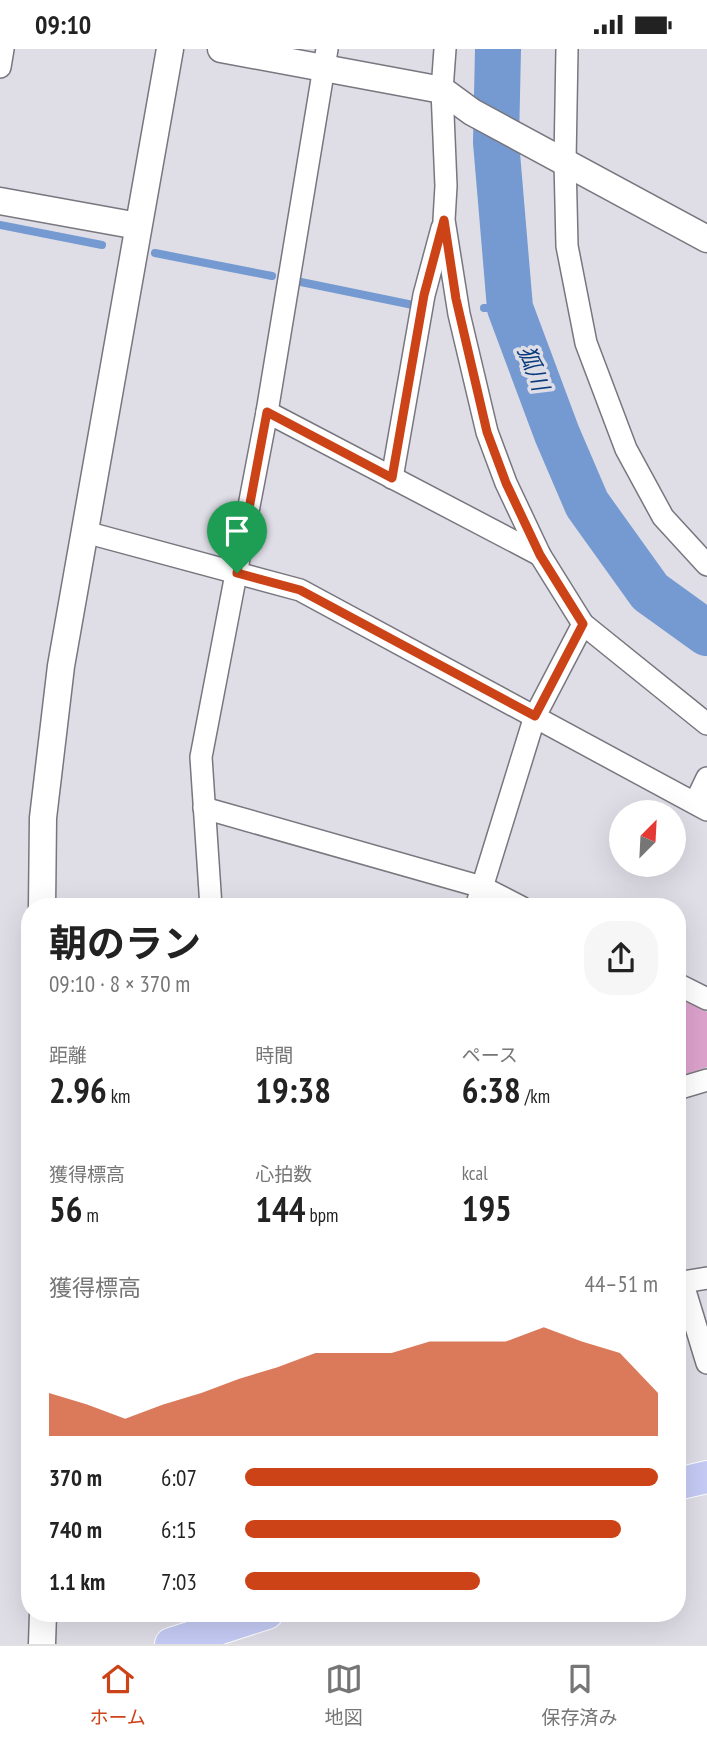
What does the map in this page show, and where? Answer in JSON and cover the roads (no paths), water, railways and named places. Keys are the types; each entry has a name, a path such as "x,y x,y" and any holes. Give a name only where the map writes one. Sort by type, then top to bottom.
{"main road":[{"path":"686,1482 707,1477"},
{"path":"172,1644 239,1622"}],"street":[{"path":"0,67 3,49"},
{"path":"41,898 43,818 61,666 170,49"},
{"path":"221,49 325,58 442,90 472,111 707,239"},
{"path":"392,478 424,295 444,220 446,186 442,90 445,49"},
{"path":"568,49 557,157 567,246 586,343 626,449 663,517 707,565"},
{"path":"210,898 201,757 267,412 325,58"},
{"path":"0,201 138,226"},
{"path":"444,220 457,306 487,432 506,483 540,555 583,624 707,724"},
{"path":"267,412 540,555"},
{"path":"85,533 300,590 701,807 707,778"},
{"path":"204,808 479,897 535,716 583,624"},
{"path":"686,988 707,999"},
{"path":"686,1086 707,1080"},
{"path":"686,1281 707,1277"},
{"path":"686,1300 707,1363"},
{"path":"41,1644 42,1622"}],"waterway":[{"name":"狐川","path":"498,49 496,142 510,308 557,434 587,504 650,592 707,633"},
{"path":"0,225 102,245"},
{"path":"155,253 272,276"},
{"path":"296,281 413,305"},
{"path":"484,308 510,308"}]}
